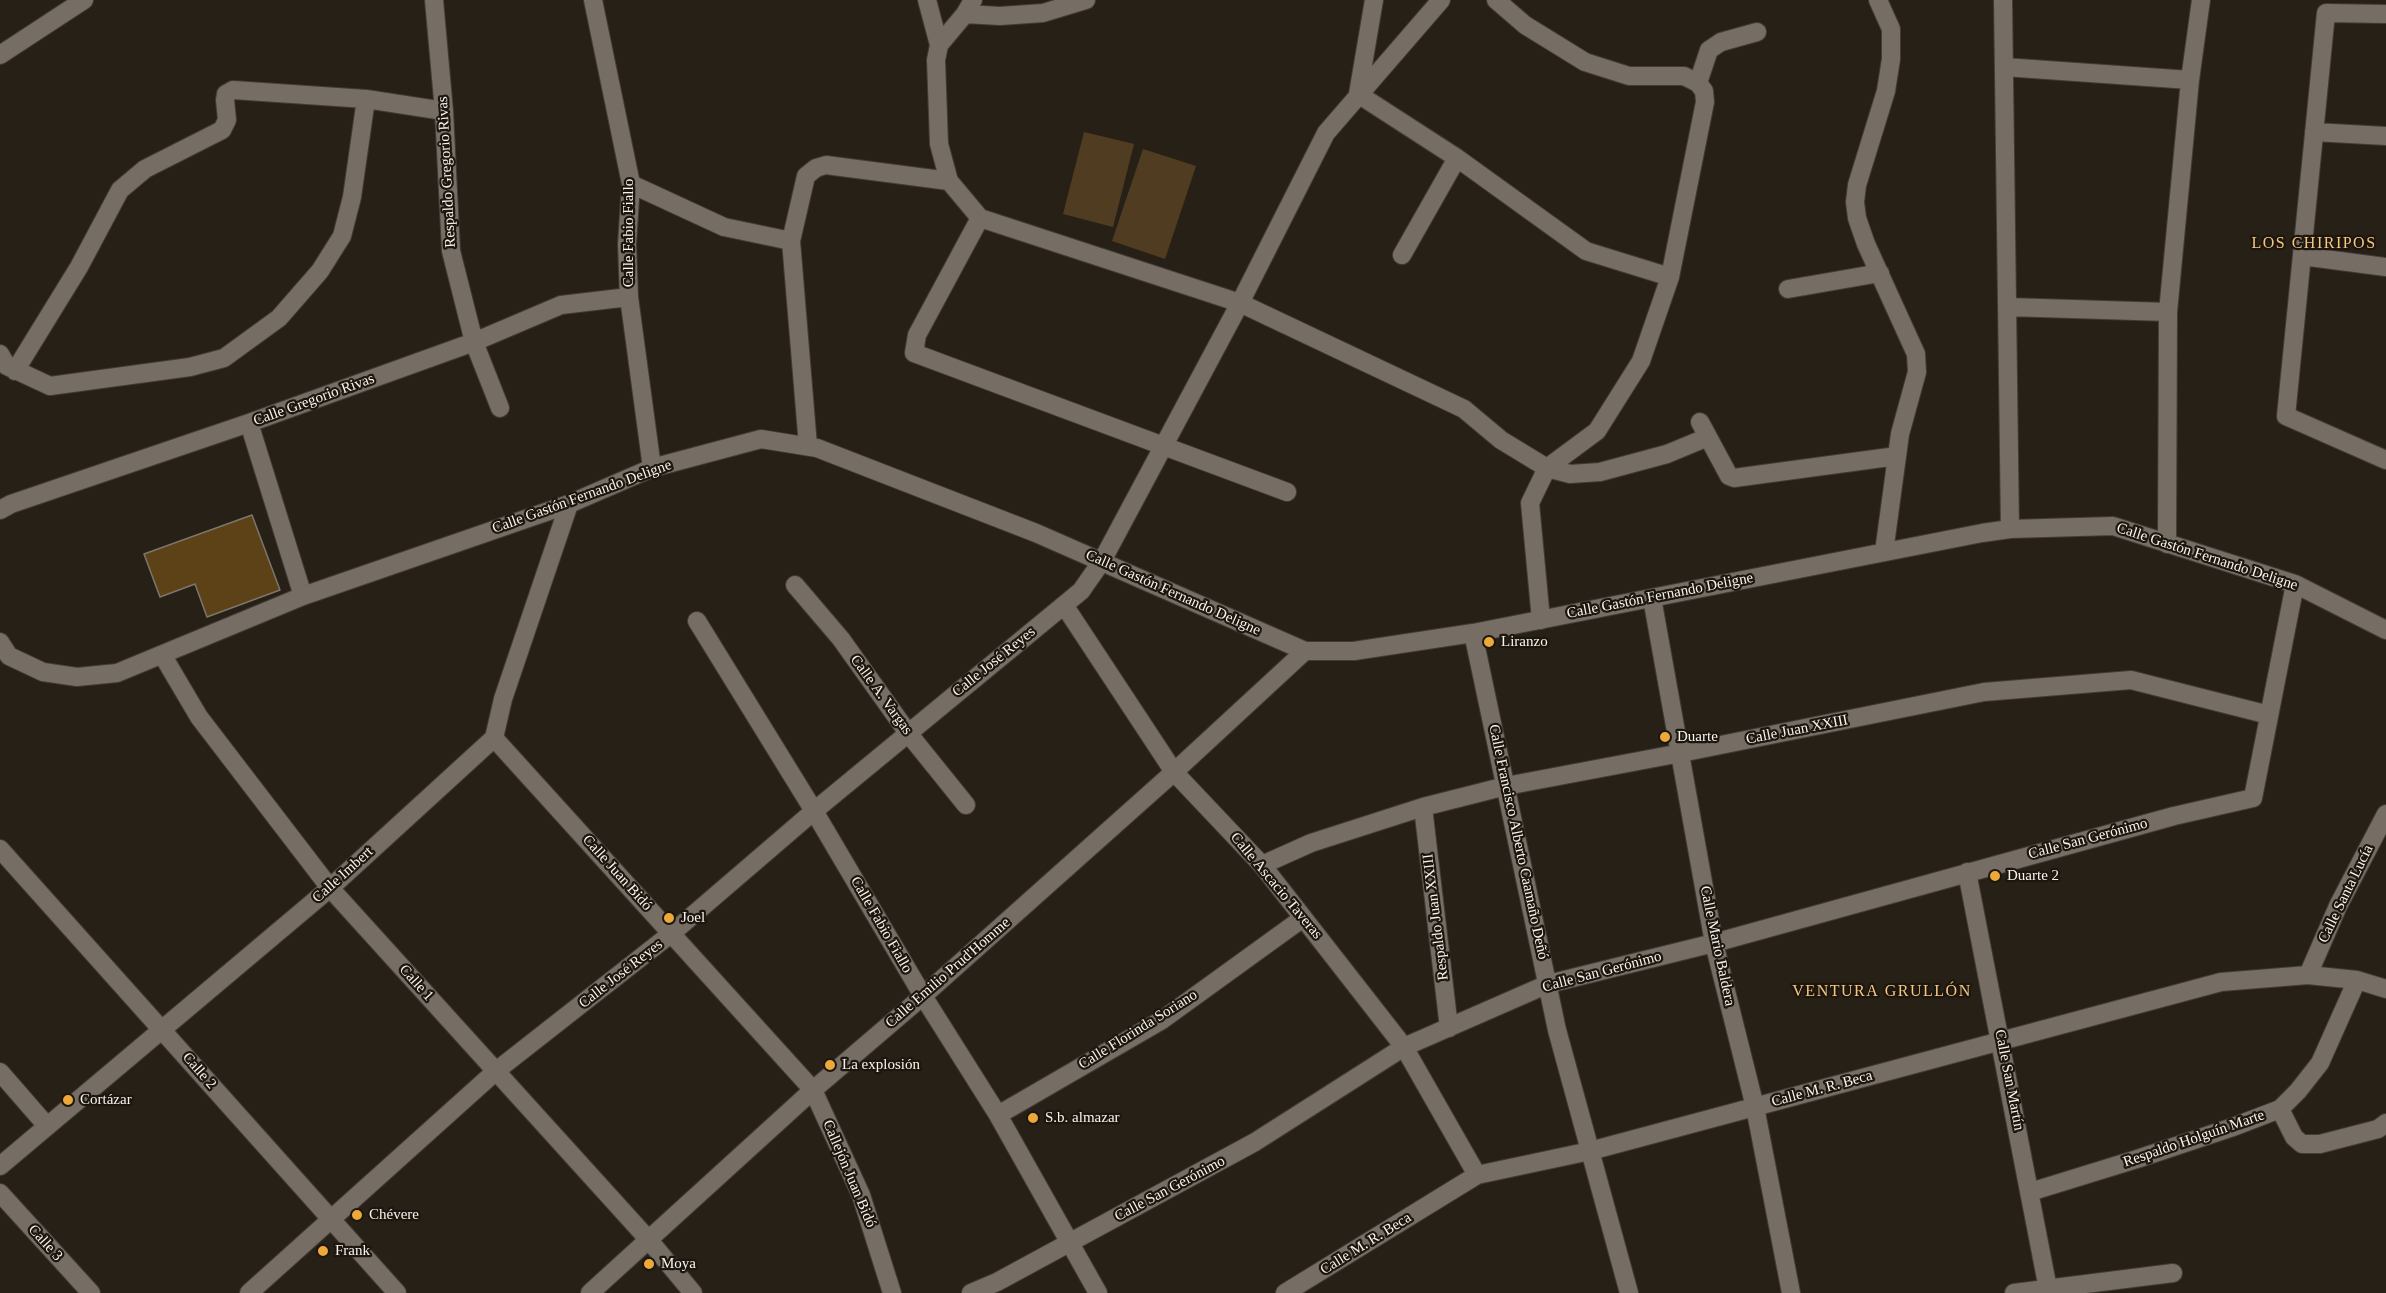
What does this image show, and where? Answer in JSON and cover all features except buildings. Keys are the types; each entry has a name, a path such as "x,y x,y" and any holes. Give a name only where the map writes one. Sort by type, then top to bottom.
{"street":[{"path":"0,55 84,0"},
{"name":"Respaldo Gregorio Rivas","path":"434,0 444,111 451,251 474,342 500,408"},
{"name":"Calle Fabio Fiallo","path":"593,0 631,184 627,244 629,297 652,468"},
{"path":"927,0 939,45 936,60 939,144 949,181 980,218 1239,303 1464,409 1501,440 1547,468 1570,474 1600,472 1667,454 1704,430 1729,476 1734,478 1897,456"},
{"path":"939,45 969,7 1000,16 1043,13 1086,0"},
{"path":"1374,0 1358,94 1457,158 1586,251 1670,277"},
{"name":"Calle José Reyes","path":"249,1293 496,1071 672,933 814,811 1081,591 1102,561 1326,133 1441,0"},
{"path":"1496,0 1525,25 1585,62 1629,76 1684,76 1698,83 1704,91 1705,102 1670,277 1641,361 1597,431 1547,468 1530,503 1540,620"},
{"path":"1878,0 1890,29 1891,59 1886,90 1857,185 1855,202 1857,218 1866,244 1916,354 1917,372 1900,434 1884,552"},
{"path":"2003,0 2010,529"},
{"path":"2168,544 2168,312 2190,81 2201,0"},
{"path":"2386,14 2326,13 2286,416 2386,460"},
{"path":"1698,83 1708,50 1721,42 1757,32"},
{"path":"2004,67 2190,81"},
{"path":"15,371 79,267 120,190 145,169 222,130 227,120 226,94 233,90 366,99 444,111"},
{"path":"0,354 7,366 50,386 190,368 224,358 279,318 321,271 342,236 352,197 366,99"},
{"path":"2314,132 2386,136"},
{"path":"1402,255 1457,158"},
{"path":"808,446 791,241 806,176 816,168 826,165 949,181"},
{"path":"631,184 724,227 791,241"},
{"path":"980,218 917,335 914,353 1287,492"},
{"path":"2302,256 2386,267"},
{"path":"1788,289 1880,273"},
{"name":"Calle Gregorio Rivas","path":"0,510 10,504 249,423 474,342 561,305 629,297"},
{"path":"2008,307 2168,312"},
{"path":"249,423 303,596"},
{"name":"Calle Gastón Fernando Deligne","path":"0,642 9,656 43,672 77,678 117,674 303,596 569,504 652,468 761,439 818,448 1036,533 1305,651 1354,651 1473,633 2010,529 2113,526 2295,584 2386,630"},
{"path":"494,738 503,699 569,504"},
{"path":"2269,715 2295,584"},
{"name":"Calle A. Vargas","path":"795,585 841,639 908,733 966,805"},
{"name":"Calle Mario Baldera","path":"1652,598 1714,943 1755,1107 1791,1293"},
{"name":"Calle Ascacio Taveras","path":"1064,605 1174,772 1262,866 1404,1047 1477,1175"},
{"name":"Calle Fabio Fiallo","path":"698,621 923,996 998,1115 1098,1293"},
{"name":"Calle Francisco Alberto Caamaño Deñó","path":"1473,633 1557,1030 1629,1293"},
{"name":"Calle Emilio Prud'Homme","path":"590,1293 813,1090 923,996 1174,772 1305,651"},
{"name":"Calle 1","path":"163,656 199,717 330,888 648,1239 693,1293"},
{"name":"Calle Juan XXIII","path":"1262,866 1311,843 1423,807 1506,786 1984,692 2131,680 2269,715"},
{"name":"Calle San Gerónimo","path":"971,1293 998,1287 1070,1242 1255,1142 1404,1047 1548,984 1714,943 2163,819 2253,798 2269,715"},
{"name":"Calle Imbert","path":"0,1166 330,888 494,738"},
{"name":"Calle Juan Bidó","path":"494,738 813,1090"},
{"name":"Respaldo Juan XXIII","path":"1423,807 1449,1028"},
{"name":"Calle Santa Lucía","path":"2308,975 2338,906 2386,814"},
{"name":"Calle 2","path":"0,849 397,1293"},
{"name":"Calle San Martín","path":"1967,872 2048,1289"},
{"name":"Calle Florinda Soriano","path":"998,1115 1162,1020 1303,918"},
{"name":"Calle M. R. Beca","path":"1285,1293 1477,1175 1590,1151 2221,982 2308,975 2357,980 2386,989"},
{"name":"Respaldo Holguín Marte","path":"2030,1192 2137,1160 2280,1109 2320,1064 2357,980"},
{"path":"0,1072 47,1126"},
{"name":"Callejón Juan Bidó","path":"813,1090 861,1195 892,1293"},
{"path":"2280,1109 2294,1137 2302,1144 2329,1141 2378,1129 2386,1123"},
{"name":"Calle 3","path":"0,1193 91,1293"},
{"path":"2014,1293 2172,1272"}],"shaded area":[{"path":"1084,132 1134,144 1113,227 1063,214"},
{"path":"1143,149 1196,166 1165,259 1112,241"}],"place":[{"name":"Liranzo","path":"1489,642"},
{"name":"Duarte","path":"1665,737"},
{"name":"Duarte 2","path":"1995,876"},
{"name":"Joel","path":"669,918"},
{"name":"La explosión","path":"830,1065"},
{"name":"Cortázar","path":"68,1100"},
{"name":"S.b. almazar","path":"1033,1118"},
{"name":"Chévere","path":"357,1215"},
{"name":"Frank","path":"323,1251"},
{"name":"Moya","path":"649,1264"}],"district":[{"name":"LOS CHIRIPOS","path":"2314,244"},
{"name":"VENTURA GRULLÓN","path":"1882,992"}]}
